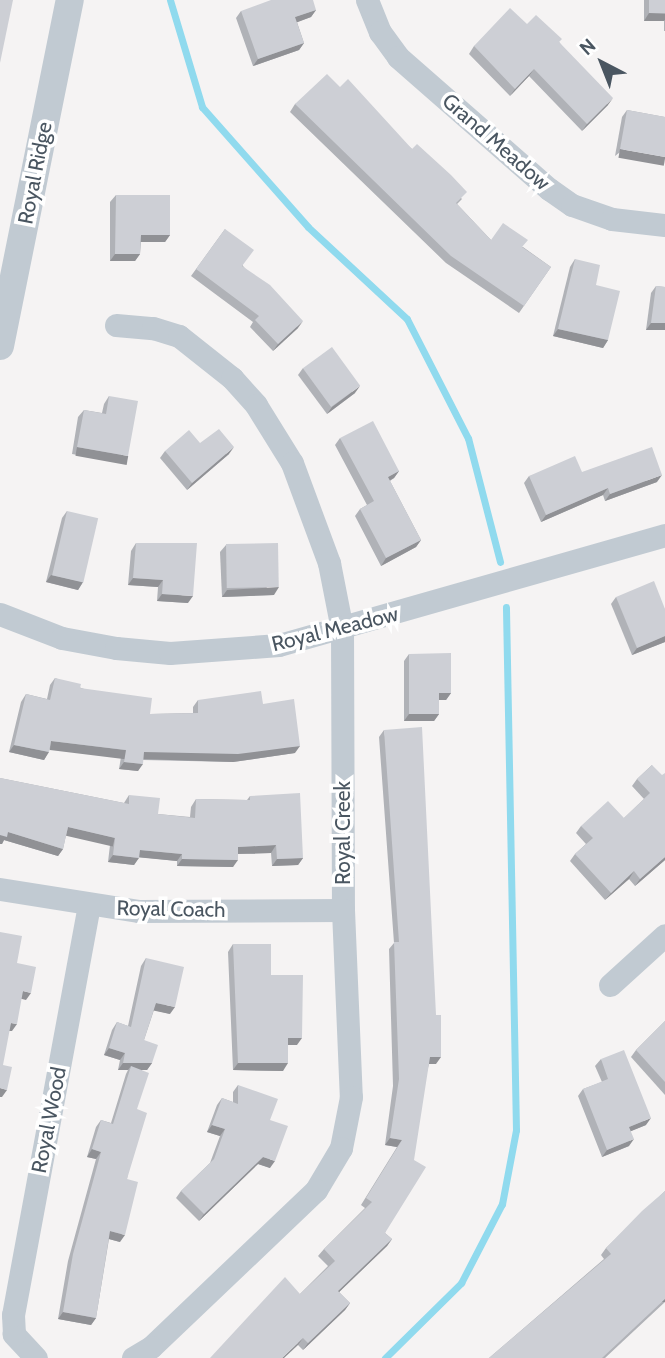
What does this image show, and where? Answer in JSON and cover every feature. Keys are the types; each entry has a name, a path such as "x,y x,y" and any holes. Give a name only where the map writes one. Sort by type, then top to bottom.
{"street":[{"name":"Royal Ridge","path":"0,346 70,0"},
{"name":"Grand Meadow","path":"367,0 380,32 398,57 549,189 572,205 612,219 665,225"},
{"name":"Royal Creek","path":"117,325 153,328 179,336 232,378 256,405 292,463 313,512 342,629 343,910 351,1097 341,1148 316,1190 151,1348 133,1358"},
{"name":"Royal Meadow","path":"0,614 62,638 170,653 279,645 665,535"},
{"name":"Royal Coach","path":"0,889 89,906 139,911 343,910"},
{"name":"Royal Wood","path":"36,1358 14,1334 18,1284 89,906"},
{"path":"610,985 665,935"}],"building":[{"path":"0,0 13,0 0,63"},
{"path":"271,0 313,0 316,10 295,17 304,43 258,59 241,11"},
{"path":"649,0 665,0 665,13 649,13"},
{"path":"510,8 527,24 536,15 562,39 559,42 613,98 587,124 534,69 515,89 474,46"},
{"path":"327,74 340,87 348,79 412,149 417,144 451,175 467,192 456,203 491,240 503,223 528,240 522,247 551,267 524,306 451,256 295,104"},
{"path":"627,110 665,117 665,157 620,149"},
{"path":"116,195 170,195 170,235 141,235 140,254 115,254"},
{"path":"225,229 254,250 242,266 270,285 303,321 278,344 255,320 259,316 196,269"},
{"path":"575,259 600,265 596,285 620,291 608,340 558,329"},
{"path":"656,286 665,287 665,323 651,323"},
{"path":"332,347 360,386 331,407 303,368"},
{"path":"109,396 138,401 128,456 77,447 84,410 106,414"},
{"path":"373,421 399,471 388,477 421,540 386,558 360,509 374,501 340,438"},
{"path":"219,429 234,447 192,483 165,451 189,430 200,443"},
{"path":"652,447 662,475 610,494 608,488 546,515 529,476 575,456 582,472"},
{"path":"67,511 98,518 83,583 52,575"},
{"path":"136,543 197,543 193,596 162,594 163,580 133,578"},
{"path":"278,543 279,587 227,588 226,544"},
{"path":"654,581 665,609 665,636 637,648 616,597"},
{"path":"451,653 451,693 439,693 439,714 409,714 409,654"},
{"path":"55,678 81,684 80,688 152,698 150,714 198,713 198,700 261,691 263,704 294,699 300,746 238,754 144,752 143,764 124,762 126,750 51,741 49,752 14,745 26,694 50,700"},
{"path":"422,727 436,1015 441,1015 441,1057 430,1057 414,1160 426,1167 385,1233 392,1239 338,1291 350,1303 308,1343 303,1338 282,1358 210,1358 285,1277 300,1294 335,1261 324,1249 372,1202 366,1198 402,1140 390,1138 399,1079 394,942 399,942 384,730"},
{"path":"652,765 662,775 665,773 665,857 640,879 634,871 611,893 575,854 593,838 581,826 608,801 624,818 650,793 637,779"},
{"path":"0,778 129,804 129,795 160,798 158,814 195,818 196,799 250,800 250,796 300,793 303,858 277,859 276,845 238,847 238,860 182,859 182,854 140,850 139,858 113,855 115,838 68,827 63,849 8,832 7,837 0,835"},
{"path":"0,932 22,936 17,963 36,967 31,993 23,991 17,1024 11,1023 3,1065 12,1067 7,1090 0,1088"},
{"path":"233,944 271,944 271,975 303,975 302,1038 288,1038 288,1063 238,1063"},
{"path":"146,958 184,967 175,1007 156,1003 144,1040 158,1045 152,1063 123,1063 125,1053 109,1048 117,1022 131,1027"},
{"path":"665,1021 665,1082 636,1050"},
{"path":"624,1050 651,1118 629,1127 634,1139 607,1150 583,1089 608,1079 601,1059"},
{"path":"131,1066 149,1073 137,1109 147,1113 127,1179 138,1182 125,1235 110,1231 96,1318 63,1312 73,1254 101,1152 92,1149 101,1120 113,1124"},
{"path":"238,1085 278,1099 270,1120 288,1126 275,1161 263,1157 204,1214 181,1191 214,1159 225,1129 212,1125 222,1098 238,1104"},
{"path":"665,1191 665,1299 602,1358 489,1358 611,1254 606,1248"}],"waterway":[{"path":"170,0 202,107 308,227 407,319 468,438 500,562"},
{"path":"385,1358 461,1283 502,1204 516,1130 506,607"}]}
